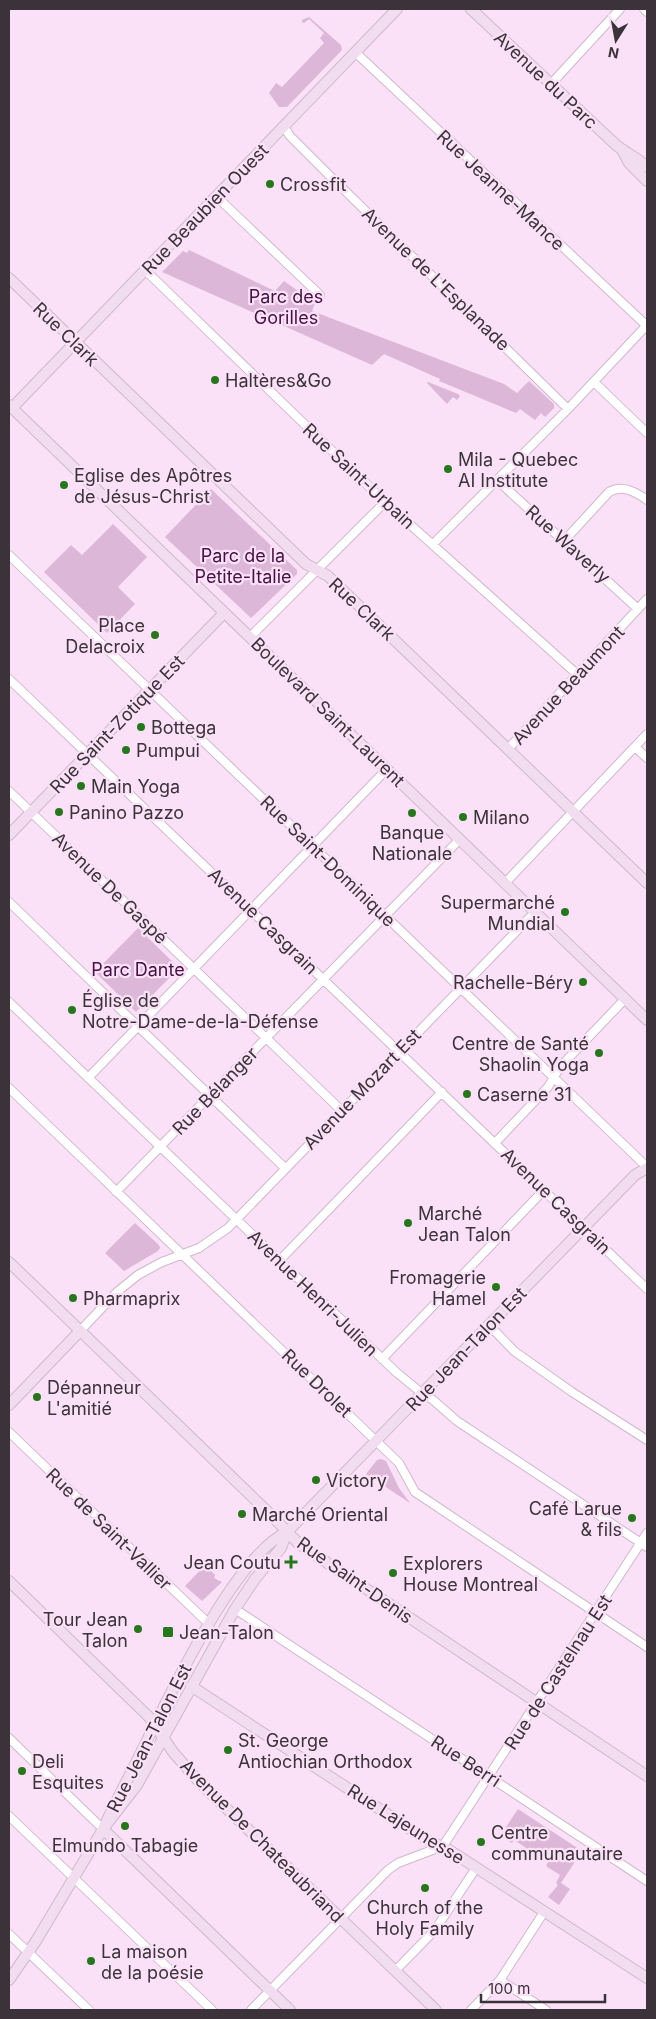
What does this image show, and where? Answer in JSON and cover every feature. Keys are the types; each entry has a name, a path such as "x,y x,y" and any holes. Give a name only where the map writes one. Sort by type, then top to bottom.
{"main road":[{"name":"Rue Beaubien Ouest","path":"10,406 76,343 397,9"},
{"name":"Avenue du Parc","path":"471,9 622,150 637,157 647,167"},
{"name":"Avenue du Parc","path":"622,150 629,163 647,181"},
{"name":"Rue Clark","path":"9,278 306,564 328,576 647,883"},
{"name":"Boulevard Saint-Laurent","path":"10,406 647,1020"},
{"name":"Rue Saint-Zotique Est","path":"9,835 224,613"},
{"name":"Rue Jean-Talon Est","path":"9,1980 28,1953 103,1829 126,1779 209,1624 239,1577 276,1537 287,1532 635,1176 647,1167"},
{"name":"Rue Saint-Denis","path":"9,1262 297,1542 318,1558 647,1776"},
{"path":"9,1405 80,1330"},
{"name":"Rue Jean-Talon Est","path":"103,1829 137,1785 234,1609 255,1579 281,1548 287,1532"},
{"name":"Avenue De Chateaubriand","path":"9,1581 149,1717 173,1752 201,1784 436,2010"},
{"name":"Rue Lajeunesse","path":"191,1686 427,1840 443,1846 647,1978"},
{"path":"103,1829 290,2010"}],"street":[{"path":"550,84 620,9"},
{"path":"644,9 647,12"},
{"name":"Rue Jeanne-Mance","path":"355,52 647,326"},
{"name":"Avenue de L'Esplanade","path":"284,127 290,136 331,177 568,408"},
{"path":"217,197 320,295"},
{"name":"Rue Saint-Urbain","path":"146,271 385,502 578,675"},
{"path":"432,544 594,382 647,326"},
{"path":"594,382 647,433"},
{"name":"Rue Waverly","path":"497,480 638,609"},
{"path":"564,541 609,492 615,489 622,488 647,500"},
{"path":"250,637 385,502"},
{"name":"Rue Saint-Dominique","path":"9,555 647,1167"},
{"name":"Avenue Beaumont","path":"508,750 647,599"},
{"name":"Avenue Casgrain","path":"9,679 647,1289"},
{"path":"505,883 647,734"},
{"path":"635,747 647,758"},
{"path":"88,1078 387,769"},
{"name":"Avenue De Gaspé","path":"9,791 341,1110"},
{"name":"Rue Bélanger","path":"116,1192 460,839"},
{"path":"9,902 285,1168"},
{"name":"Avenue Mozart Est","path":"182,1254 208,1242 236,1220 535,912"},
{"path":"495,1143 548,1087 560,1067 625,999"},
{"name":"Avenue Henri-Julien","path":"9,1002 382,1359 457,1421 644,1544"},
{"name":"Rue Drolet","path":"9,1088 399,1463 410,1486 419,1496 647,1647"},
{"path":"279,1261 442,1092"},
{"path":"382,1359 544,1190"},
{"path":"80,1330 129,1282 157,1264 182,1254"},
{"path":"489,1325 514,1351 572,1392 647,1440"},
{"name":"Rue de Saint-Vallier","path":"9,1432 209,1624"},
{"name":"Rue de Castelnau Est","path":"443,1846 596,1613 644,1544 647,1533"},
{"name":"Rue Berri","path":"234,1609 647,1881"},
{"path":"9,1738 103,1829"},
{"path":"9,1816 212,2010"},
{"path":"251,2010 390,1868 443,1846"},
{"path":"396,1971 435,1930 476,1868"},
{"path":"472,2010 500,1980 544,1912"},
{"path":"9,1934 89,2010"},
{"path":"500,1980 546,2010"}],"green space":[{"path":"309,17 341,45 342,50 287,107 279,107 269,93 276,83 282,87 324,43 320,38 324,33 309,19 304,23 302,22 302,20"},
{"name":"Parc des Gorilles","path":"189,250 275,291 284,281 315,303 312,311 504,384 517,393 529,381 554,404 554,408 545,417 541,413 535,420 520,409 516,413 439,381 440,379 384,354 372,365 162,272 183,251 187,253"},
{"path":"428,382 460,396 457,400 453,397 447,404"},
{"name":"Parc de la Petite-Italie","path":"211,489 297,570 297,574 251,618 165,537"},
{"path":"113,524 147,557 118,587 135,604 107,633 44,572 71,545 82,555"},
{"name":"Parc Dante","path":"138,928 179,968 136,1012 95,972"},
{"path":"135,1223 160,1248 124,1271 105,1253"},
{"path":"377,1460 386,1461 399,1488 410,1503 366,1474"},
{"path":"213,1559 207,1567 215,1575 214,1578 222,1582 202,1601 185,1586"},
{"path":"518,1809 582,1851 561,1883 570,1889 559,1905 548,1897 558,1885 556,1883 560,1875 546,1866 548,1862 514,1840 512,1843 500,1836"}],"place":[{"name":"Crossfit","path":"270,184"},
{"name":"Haltères&Go","path":"215,380"},
{"name":"Mila - Quebec AI Institute","path":"448,469"},
{"name":"Eglise des Apôtres de Jésus-Christ","path":"64,485"},
{"name":"Place Delacroix","path":"155,635"},
{"name":"Bottega","path":"141,727"},
{"name":"Pumpui","path":"126,750"},
{"name":"Main Yoga","path":"81,786"},
{"name":"Panino Pazzo","path":"59,812"},
{"name":"Banque Nationale","path":"412,813"},
{"name":"Milano","path":"463,817"},
{"name":"Supermarché Mundial","path":"565,912"},
{"name":"Rachelle-Béry","path":"583,982"},
{"name":"Église de Notre-Dame-de-la-Défense","path":"72,1010"},
{"name":"Centre de Santé Shaolin Yoga","path":"599,1053"},
{"name":"Caserne 31","path":"467,1094"},
{"name":"Marché Jean Talon","path":"408,1223"},
{"name":"Fromagerie Hamel","path":"496,1287"},
{"name":"Pharmaprix","path":"73,1298"},
{"name":"Dépanneur L'amitié","path":"37,1397"},
{"name":"Victory","path":"316,1480"},
{"name":"Marché Oriental","path":"242,1514"},
{"name":"Café Larue & fils","path":"632,1518"},
{"name":"Jean Coutu","path":"291,1562"},
{"name":"Explorers House Montreal","path":"393,1573"},
{"name":"Tour Jean Talon","path":"138,1629"},
{"name":"Jean-Talon","path":"168,1632"},
{"name":"St. George Antiochian Orthodox","path":"228,1750"},
{"name":"Deli Esquites","path":"22,1771"},
{"name":"Elmundo Tabagie","path":"125,1826"},
{"name":"Centre communautaire","path":"481,1842"},
{"name":"Church of the Holy Family","path":"425,1888"},
{"name":"La maison de la poésie","path":"91,1961"}]}
